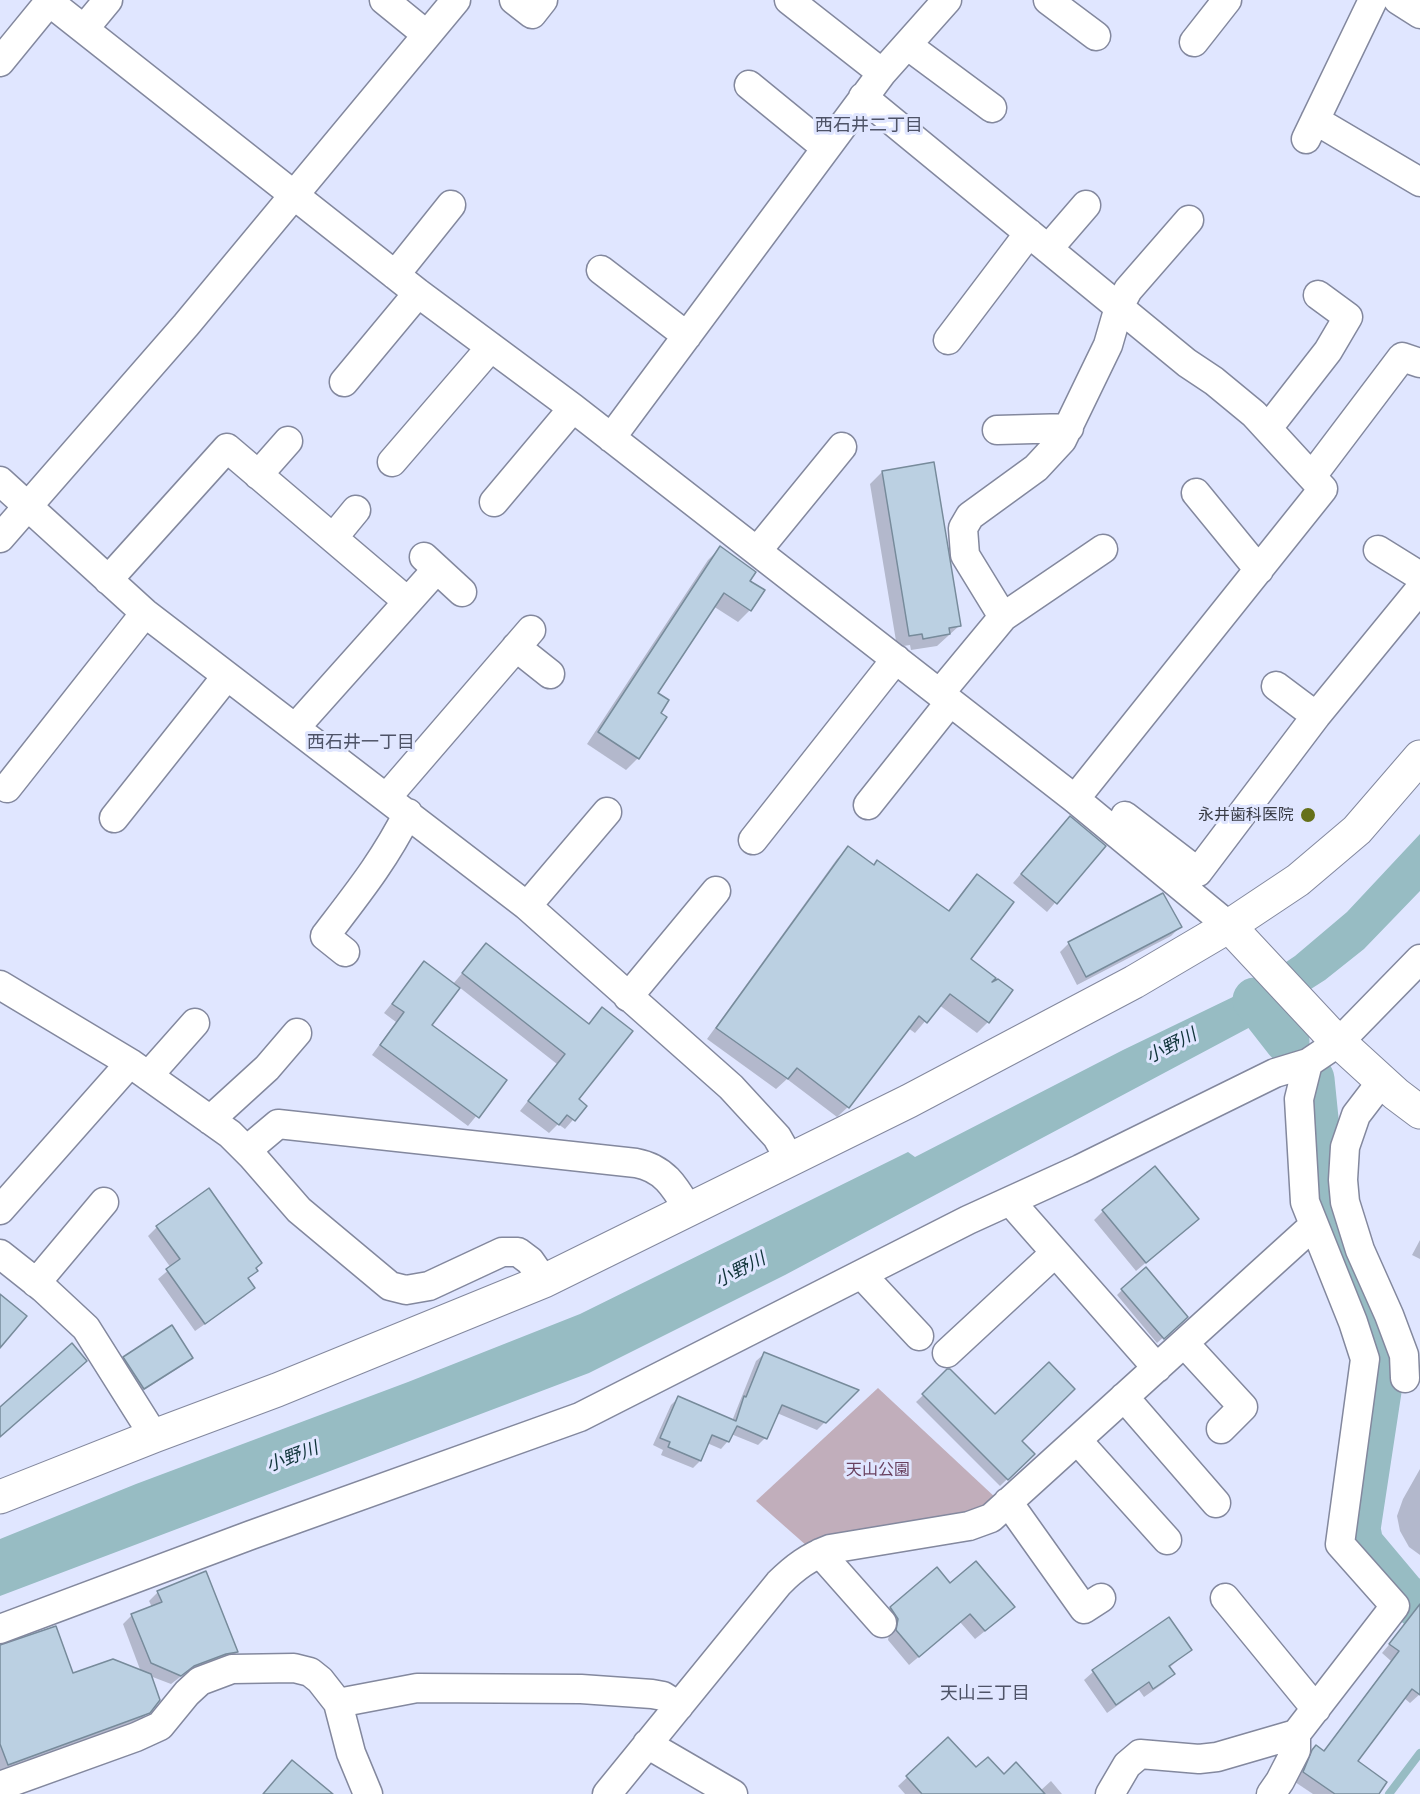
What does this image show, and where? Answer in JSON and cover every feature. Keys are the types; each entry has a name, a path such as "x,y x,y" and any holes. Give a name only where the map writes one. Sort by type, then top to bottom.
{"street":[{"path":"84,29 108,0"},
{"path":"384,0 427,35"},
{"path":"0,538 186,325 456,0"},
{"path":"514,0 532,14 543,0"},
{"path":"789,0 882,73"},
{"path":"611,438 882,73 947,0"},
{"path":"1048,0 1096,36"},
{"path":"1209,36 1227,0"},
{"path":"1373,0 1311,130 1420,182"},
{"path":"0,62 48,1 418,293 573,408 945,698 1197,872 1316,716 1420,589"},
{"path":"908,45 992,108"},
{"path":"749,85 826,148"},
{"path":"864,97 1187,363 1222,388 1268,428 1323,489 1080,792"},
{"path":"395,274 451,205"},
{"path":"948,340 1039,241 1086,205"},
{"path":"1003,617 966,555 963,528 970,516 1036,468 1054,451 1069,428 1108,345 1119,307 1128,290 1189,220"},
{"path":"601,270 687,336"},
{"path":"344,382 418,293"},
{"path":"1268,428 1328,351 1348,317 1318,295"},
{"path":"392,462 491,347"},
{"path":"1312,476 1402,357 1420,363"},
{"path":"494,502 573,408"},
{"path":"997,430 1069,428"},
{"path":"258,475 288,441"},
{"path":"757,551 842,447"},
{"path":"108,580 227,448 407,601"},
{"path":"0,481 145,613 527,906 731,1087 777,1137 790,1160"},
{"path":"1196,493 1259,570"},
{"path":"333,538 356,510"},
{"path":"868,805 1003,617 1103,549"},
{"path":"1378,550 1420,576"},
{"path":"295,728 407,601 430,563 462,592"},
{"path":"7,788 145,613"},
{"path":"345,952 325,936 392,846 398,805 524,639 550,674"},
{"path":"753,840 896,659"},
{"path":"114,818 226,677"},
{"path":"1276,686 1316,716"},
{"path":"0,1497 277,1390 544,1281 909,1101 1236,933 1357,830 1420,757"},
{"path":"1080,792 1236,933 1334,1037 1382,1081 1419,1109"},
{"path":"527,906 607,812"},
{"path":"628,997 716,891"},
{"path":"0,1629 250,1535 580,1417 1010,1201 1275,1073 1308,1063 1420,959"},
{"path":"0,985 139,1070 230,1134 247,1150 299,1210 390,1286 406,1290 429,1286 502,1252 519,1252 530,1261 544,1281"},
{"path":"0,1210 139,1070 195,1023"},
{"path":"210,1119 267,1068 297,1033"},
{"path":"1110,1794 1127,1765 1140,1754 1199,1759 1217,1757 1296,1734 1395,1606 1340,1544 1365,1359 1305,1202 1299,1099 1308,1063"},
{"path":"1382,1081 1356,1115 1345,1147 1343,1180 1346,1202 1360,1250 1404,1355 1405,1378"},
{"path":"247,1150 278,1124 636,1163 648,1165 670,1180 688,1209"},
{"path":"1010,1201 1157,1368"},
{"path":"36,1283 104,1202"},
{"path":"607,1794 779,1583 799,1564 830,1549 969,1526 991,1518 1314,1226"},
{"path":"947,1353 1055,1253"},
{"path":"0,1254 86,1328 154,1436"},
{"path":"862,1275 919,1336"},
{"path":"1184,1343 1243,1407 1221,1429"},
{"path":"1124,1397 1216,1503"},
{"path":"1077,1440 1167,1540"},
{"path":"1008,1502 1084,1610 1101,1598"},
{"path":"820,1553 882,1623"},
{"path":"1225,1598 1316,1709"},
{"path":"0,1786 136,1737 160,1726 187,1693 200,1682 232,1669 294,1668 310,1672 330,1690 339,1703 351,1753 368,1794"},
{"path":"339,1703 417,1689 581,1689 652,1694 663,1696 679,1706"},
{"path":"1271,1794 1296,1750 1296,1734"},
{"path":"647,1744 733,1794"}],"green space":[{"name":"天山公園","path":"878,1388 997,1499 993,1506 807,1546 756,1501"}],"water":[{"name":"小野川","path":"1420,834 1420,891 1364,949 1325,980 1256,1024 785,1275 589,1373 0,1596 0,1539 136,1484 408,1382 580,1314 908,1152 915,1157 1123,1050 1237,995 1295,956 1347,912"}],"building":[{"path":"934,462 961,626 949,628 950,634 923,639 922,634 909,636 882,471"},
{"path":"720,546 756,572 750,581 765,590 751,611 724,593 658,693 669,700 661,713 667,717 639,759 598,732"},
{"path":"1070,816 1106,846 1057,904 1021,874"},
{"path":"848,846 874,865 877,860 949,911 977,874 1014,902 971,959 996,978 992,982 998,979 1013,990 989,1023 950,994 927,1023 919,1016 849,1108 797,1068 788,1079 716,1028"},
{"path":"1163,893 1182,927 1086,977 1068,942"},
{"path":"486,943 589,1024 602,1007 633,1031 579,1099 587,1106 575,1121 567,1115 559,1125 528,1101 565,1054 462,973"},
{"path":"424,961 460,988 432,1025 507,1080 479,1118 380,1045 404,1012 392,1004"},
{"path":"1155,1166 1199,1219 1146,1263 1102,1210"},
{"path":"209,1188 262,1263 256,1268 258,1271 248,1278 255,1288 205,1324 166,1269 180,1259 156,1226"},
{"path":"1146,1267 1188,1317 1164,1339 1121,1289"},
{"path":"0,1294 27,1316 0,1348"},
{"path":"172,1325 193,1358 144,1389 123,1357"},
{"path":"72,1343 87,1361 0,1437 0,1407"},
{"path":"764,1352 859,1390 826,1423 782,1405 767,1439 737,1426 729,1442 712,1435 701,1461 668,1447 670,1442 660,1438 678,1396 736,1421 744,1396 746,1397"},
{"path":"1049,1362 1075,1389 1022,1441 1035,1454 1008,1480 922,1394 947,1369 950,1369 995,1414"},
{"path":"976,1561 1015,1607 985,1631 970,1614 919,1657 896,1630 898,1619 890,1607 937,1567 950,1583"},
{"path":"206,1571 238,1652 194,1666 181,1676 151,1663 131,1614 162,1602 157,1591"},
{"path":"1420,1604 1420,1695 1412,1689 1358,1761 1387,1782 1379,1794 1335,1794 1303,1772 1312,1750 1316,1745 1324,1751 1399,1651 1389,1644"},
{"path":"1169,1617 1192,1650 1169,1666 1175,1674 1153,1689 1149,1682 1116,1705 1092,1670"},
{"path":"56,1626 73,1673 113,1659 151,1674 160,1700 150,1713 8,1765 0,1744 0,1645"},
{"path":"948,1737 976,1767 988,1757 1004,1774 1016,1762 1045,1794 922,1794 906,1776"},
{"path":"292,1760 333,1794 263,1794"}],"waterway":[{"path":"1255,1000 1287,1041"},
{"path":"1312,1079 1326,1200 1346,1260 1381,1349 1379,1391 1358,1529 1361,1544 1403,1594 1420,1608"},
{"path":"1389,1794 1420,1753"}],"place":[{"name":"永井歯科医院","path":"1308,815"}],"district":[{"name":"西石井二丁目","path":"869,125"},
{"name":"西石井一丁目","path":"361,742"},
{"name":"天山三丁目","path":"985,1693"}]}
